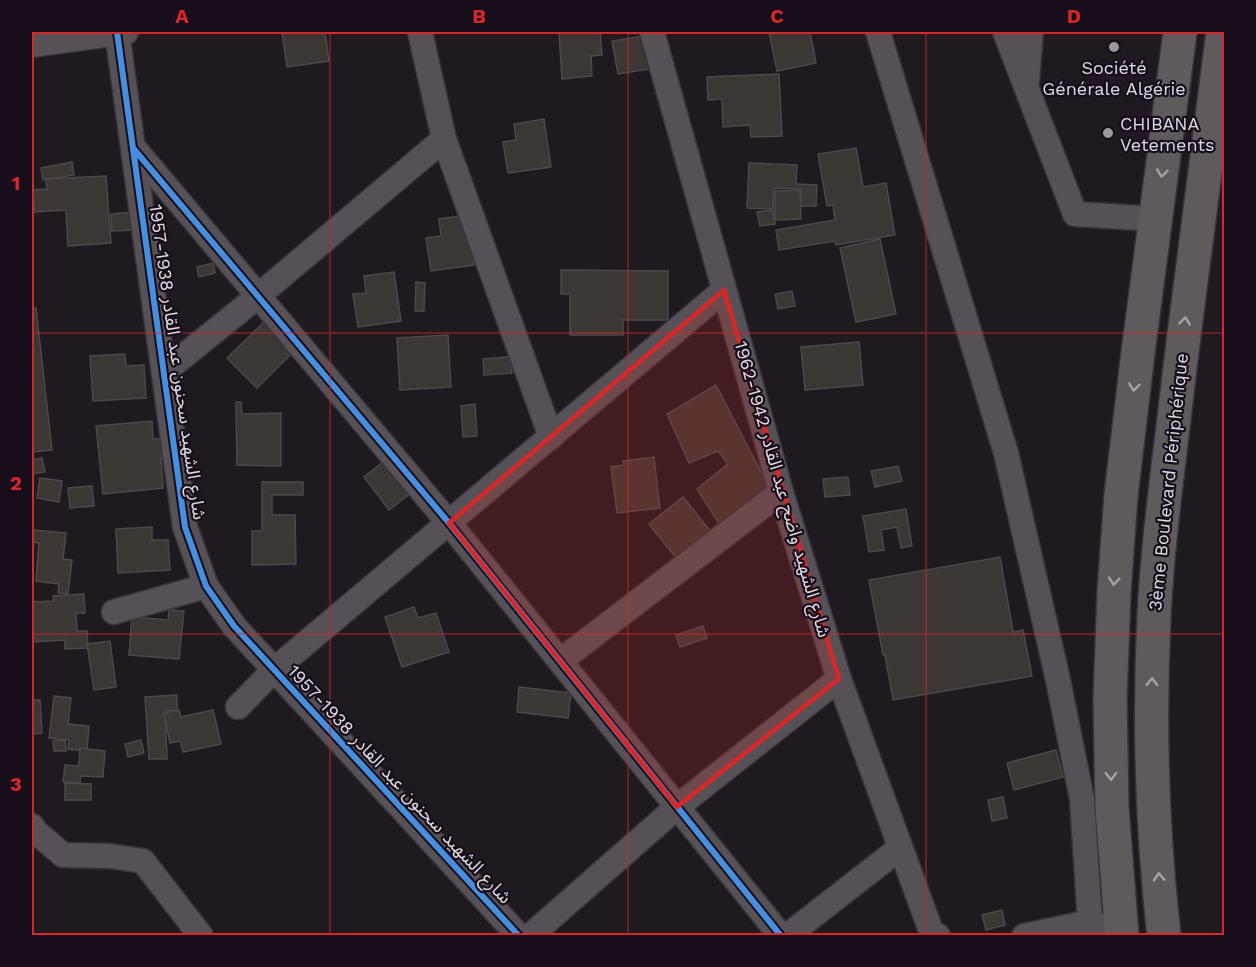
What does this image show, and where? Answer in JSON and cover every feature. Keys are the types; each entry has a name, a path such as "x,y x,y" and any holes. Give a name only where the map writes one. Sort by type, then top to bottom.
{"main road":[{"path":"1122,934 1112,797 1110,699 1114,592 1121,495 1180,32"},
{"name":"3ème Boulevard Périphérique","path":"1164,936 1154,785 1151,687 1154,615 1161,532 1194,246 1223,32"}],"street":[{"path":"32,45 120,32"},
{"name":"شارع الشهيد سحنون عبد القادر 1938-1957","path":"120,32 133,147 185,527 206,586 234,626 519,936"},
{"path":"420,32 444,139 551,437"},
{"name":"شارع الشهيد واضح عبد القادر 1942-1962","path":"652,32 781,492 839,679 931,931 938,936"},
{"path":"878,32 1009,464 1058,680 1082,799 1090,922"},
{"path":"1005,32 1075,214 1156,219"},
{"path":"1026,88 1031,32"},
{"path":"164,372 444,139"},
{"path":"133,147 448,523 781,936"},
{"path":"238,707 274,670 724,290"},
{"path":"560,661 781,492"},
{"path":"114,612 206,586"},
{"path":"530,936 677,807 839,679"},
{"path":"32,826 63,855 110,856 143,861 201,936"},
{"path":"787,936 900,848"},
{"path":"1024,936 1090,922 1122,934"}],"highlighted area":[{"path":"724,290 839,679 677,807 449,523"}],"building":[{"path":"282,32 325,32 329,61 287,67"},
{"path":"559,32 600,32 602,55 591,56 592,76 562,79"},
{"path":"769,32 810,32 816,63 777,71"},
{"path":"651,35 656,68 618,74 612,41"},
{"path":"779,74 782,136 751,137 750,125 723,127 722,99 708,100 707,77"},
{"path":"544,119 551,167 508,173 503,142 516,140 514,124"},
{"path":"856,148 863,187 886,183 895,235 836,245 835,241 779,250 776,230 835,220 833,205 827,206 818,154"},
{"path":"72,162 74,175 43,180 41,168"},
{"path":"749,163 797,165 796,184 817,185 816,206 800,206 801,189 774,188 773,209 747,208"},
{"path":"106,176 111,243 68,246 66,210 34,212 33,190 47,189 46,179"},
{"path":"800,190 801,219 775,220 775,191"},
{"path":"773,210 775,224 760,226 757,212"},
{"path":"135,212 136,230 112,231 111,214"},
{"path":"467,215 474,265 431,271 426,238 441,236 439,219"},
{"path":"880,239 896,314 856,322 840,248"},
{"path":"213,263 215,273 199,277 197,267"},
{"path":"561,270 668,271 668,320 623,320 623,335 570,335 570,294 561,294"},
{"path":"394,272 401,321 358,327 353,294 366,293 364,276"},
{"path":"416,282 425,283 424,311 415,311"},
{"path":"792,291 795,306 778,309 775,294"},
{"path":"36,308 52,450 32,452 32,309"},
{"path":"267,319 297,348 257,388 227,358"},
{"path":"448,335 451,387 400,390 397,338"},
{"path":"859,342 863,385 805,390 801,347"},
{"path":"125,354 126,366 144,365 146,398 93,401 90,356"},
{"path":"511,357 512,373 484,375 483,359"},
{"path":"716,385 772,493 723,530 697,489 728,464 718,451 689,463 667,414"},
{"path":"236,402 241,402 242,414 281,413 281,466 237,465"},
{"path":"475,404 477,436 463,437 461,406"},
{"path":"152,421 153,439 164,438 165,458 161,458 163,488 103,494 96,426"},
{"path":"392,455 417,488 389,510 364,477"},
{"path":"654,457 660,508 617,513 611,467 624,465 623,461"},
{"path":"42,458 45,472 32,474 32,460"},
{"path":"898,466 902,481 875,487 871,471"},
{"path":"848,477 850,495 825,497 823,479"},
{"path":"40,478 62,481 59,502 37,498"},
{"path":"262,482 303,482 303,495 272,495 272,515 295,515 296,564 252,565 252,531 262,531"},
{"path":"92,486 94,506 70,508 68,488"},
{"path":"683,497 715,537 681,564 649,524"},
{"path":"906,509 912,546 901,548 897,527 881,530 884,550 869,552 863,516"},
{"path":"152,527 152,540 168,540 170,570 118,573 116,529"},
{"path":"32,530 66,533 63,559 72,560 68,594 58,593 59,584 36,581 39,543 32,542"},
{"path":"1000,557 1013,632 1023,630 1032,676 893,700 869,580"},
{"path":"84,594 85,613 76,613 77,631 87,631 88,648 65,649 65,640 32,642 32,602 54,601 53,596"},
{"path":"414,607 418,618 436,613 449,652 402,667 385,617"},
{"path":"169,610 184,611 179,659 129,655 132,617 168,620"},
{"path":"703,626 707,638 680,647 676,635"},
{"path":"110,641 116,687 94,690 87,644"},
{"path":"519,687 571,693 568,718 517,712"},
{"path":"177,695 177,710 165,711 167,759 149,759 145,697"},
{"path":"54,696 71,698 68,724 89,726 87,751 68,749 69,740 49,738"},
{"path":"32,700 40,700 42,733 32,734"},
{"path":"179,710 181,717 213,710 221,744 183,752 180,741 170,743 164,713"},
{"path":"65,740 66,751 54,751 53,741"},
{"path":"141,740 144,753 128,757 125,744"},
{"path":"80,748 105,751 103,777 81,776 80,783 63,782 65,765 79,766"},
{"path":"1056,750 1063,777 1014,790 1007,763"},
{"path":"65,783 91,784 91,800 65,800"},
{"path":"1003,797 1007,818 992,821 988,800"},
{"path":"1002,910 1005,925 986,930 982,915"}],"cycle path":[{"path":"117,32 185,527 206,586 234,626 519,936"},
{"path":"133,148 449,523 781,936"}],"place":[{"name":"Société Générale Algérie","path":"1114,47"},
{"name":"CHIBANA Vetements","path":"1108,133"}]}
